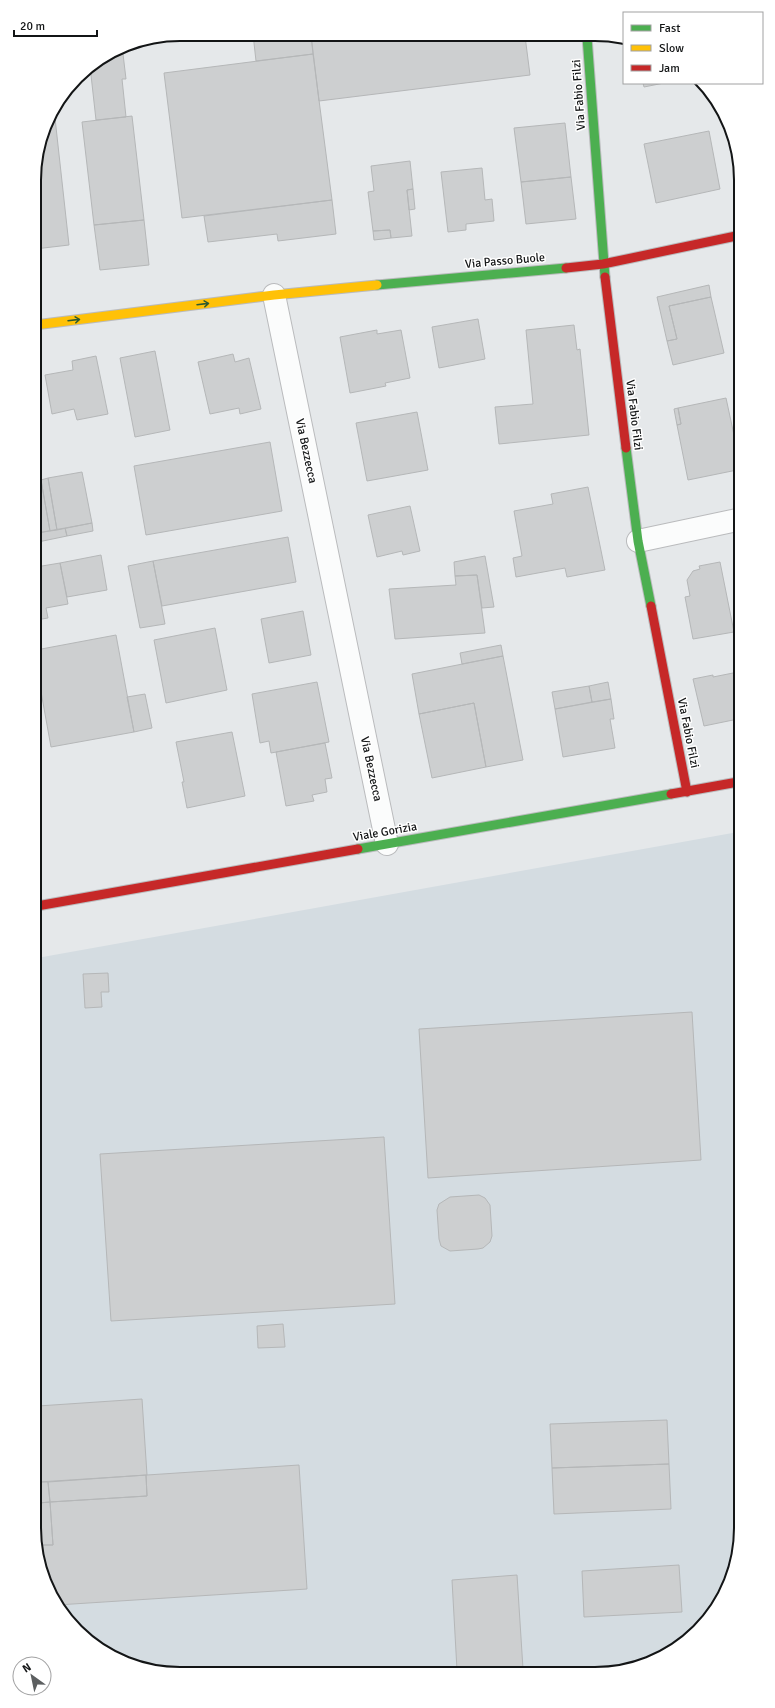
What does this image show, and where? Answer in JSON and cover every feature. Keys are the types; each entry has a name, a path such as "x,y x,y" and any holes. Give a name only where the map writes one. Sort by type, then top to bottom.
{"street":[{"name":"Via Fabio Filzi","path":"587,41 603,264 638,541 688,792"},
{"name":"Via Passo Buole","path":"274,295 603,264 734,236"},
{"path":"41,324 274,295"},
{"name":"Via Bezzecca","path":"274,295 387,844"},
{"path":"638,541 734,521"},
{"name":"Viale Gorizia","path":"41,905 734,783"}],"shaded area":[{"path":"734,833 734,1537 727,1573 715,1598 700,1620 687,1633 657,1653 640,1660 613,1666 171,1667 135,1660 118,1653 88,1633 70,1613 60,1598 46,1564 42,1546 41,957"}],"building":[{"path":"254,41 312,41 313,54 256,61"},
{"path":"312,41 526,41 530,75 319,101"},
{"path":"119,54 123,54 126,79 122,79 126,117 96,120 91,73"},
{"path":"313,54 332,200 182,218 164,73"},
{"path":"643,84 659,84 644,87"},
{"path":"132,116 144,220 94,225 82,122"},
{"path":"55,118 69,245 41,248 41,171 46,144"},
{"path":"565,123 571,177 521,182 514,128"},
{"path":"709,131 720,189 656,203 644,144"},
{"path":"410,161 413,189 407,190 412,236 391,238 390,230 373,231 368,192 374,191 371,166"},
{"path":"482,168 485,200 492,199 494,221 466,224 466,230 448,232 441,172"},
{"path":"571,177 576,219 526,224 521,182"},
{"path":"413,189 415,209 409,210 407,190"},
{"path":"332,200 336,234 278,241 277,234 208,242 204,216"},
{"path":"144,220 149,265 100,270 94,225"},
{"path":"390,230 391,238 374,240 373,231"},
{"path":"709,285 711,297 669,306 677,339 667,341 657,297"},
{"path":"711,297 724,353 673,365 667,341 677,339 669,306"},
{"path":"478,319 485,359 439,368 432,327"},
{"path":"574,325 577,350 580,349 589,435 499,444 495,407 533,404 526,330"},
{"path":"377,330 377,334 401,330 410,378 385,383 386,386 350,393 340,337"},
{"path":"155,351 170,430 135,437 120,358"},
{"path":"233,354 235,362 249,358 261,409 240,414 239,408 210,414 198,362"},
{"path":"96,356 108,414 77,420 74,409 52,414 45,375 73,370 72,361"},
{"path":"726,398 734,435 734,471 688,480 677,425 681,424 678,408"},
{"path":"678,408 681,424 677,425 674,409"},
{"path":"417,412 428,470 367,481 356,423"},
{"path":"270,442 282,511 146,535 134,466"},
{"path":"82,472 92,523 57,530 48,478"},
{"path":"48,478 57,530 50,531 41,480"},
{"path":"41,480 50,531 41,532"},
{"path":"588,487 605,570 567,577 565,568 516,577 513,558 522,556 514,511 553,504 551,494"},
{"path":"410,506 420,551 403,555 402,551 377,557 368,515"},
{"path":"92,523 93,531 67,536 65,528"},
{"path":"65,528 67,536 41,541 41,532"},
{"path":"288,537 296,582 162,606 153,561"},
{"path":"101,555 107,590 67,597 60,563"},
{"path":"485,556 494,607 482,608 477,575 455,576 454,562"},
{"path":"153,561 165,624 140,628 128,566"},
{"path":"720,562 734,632 693,639 685,597 690,596 687,580 693,571 700,569 699,566"},
{"path":"60,563 68,604 46,608 48,618 41,619 41,566"},
{"path":"477,575 485,633 395,639 389,589 456,585 455,576"},
{"path":"303,611 311,655 269,663 261,619"},
{"path":"215,628 227,690 166,703 154,640"},
{"path":"116,635 134,732 51,747 41,692 41,649"},
{"path":"501,645 503,656 462,664 460,653"},
{"path":"503,656 523,760 486,767 474,703 419,714 412,674"},
{"path":"734,673 734,720 704,726 693,679 713,675 713,677"},
{"path":"317,682 329,742 271,753 269,741 260,743 252,694"},
{"path":"608,682 611,699 592,702 589,686"},
{"path":"589,686 592,702 555,709 552,692"},
{"path":"145,694 152,728 134,732 127,697"},
{"path":"611,699 614,719 610,719 615,748 563,757 555,709"},
{"path":"474,703 486,767 432,778 419,714"},
{"path":"232,732 245,796 187,808 182,782 184,782 176,742"},
{"path":"325,743 332,778 325,779 327,792 312,795 314,801 286,806 276,752"},
{"path":"108,973 109,992 101,992 102,1007 85,1008 83,974"},
{"path":"692,1012 701,1160 428,1178 419,1029"},
{"path":"384,1137 395,1304 111,1321 100,1154"},
{"path":"479,1195 485,1198 490,1205 492,1236 490,1242 483,1248 478,1249 450,1251 441,1246 439,1239 437,1210 439,1204 450,1197"},
{"path":"283,1324 285,1347 258,1348 257,1326"},
{"path":"142,1399 147,1475 41,1482 41,1406"},
{"path":"667,1420 669,1464 552,1468 550,1424"},
{"path":"669,1464 671,1509 554,1514 552,1468"},
{"path":"299,1465 307,1589 64,1605 52,1581 42,1546 53,1545 50,1502 147,1496 146,1475"},
{"path":"146,1475 147,1496 50,1502 48,1482"},
{"path":"41,1482 48,1482 50,1502 41,1503"},
{"path":"50,1502 53,1545 42,1545 41,1503"},
{"path":"679,1565 682,1612 584,1617 582,1571"},
{"path":"517,1575 523,1667 457,1667 452,1580"}],"traffic: fast":[{"path":"587,41 605,277"},
{"path":"377,285 566,268"},
{"path":"626,448 638,541 651,606"},
{"path":"358,849 671,794"}],"traffic: slow":[{"path":"41,324 274,295 377,285"}],"traffic: jam":[{"path":"566,268 603,264 734,236"},
{"path":"605,277 626,448"},
{"path":"651,606 687,792"},
{"path":"671,794 734,783"},
{"path":"41,905 358,849"}]}
